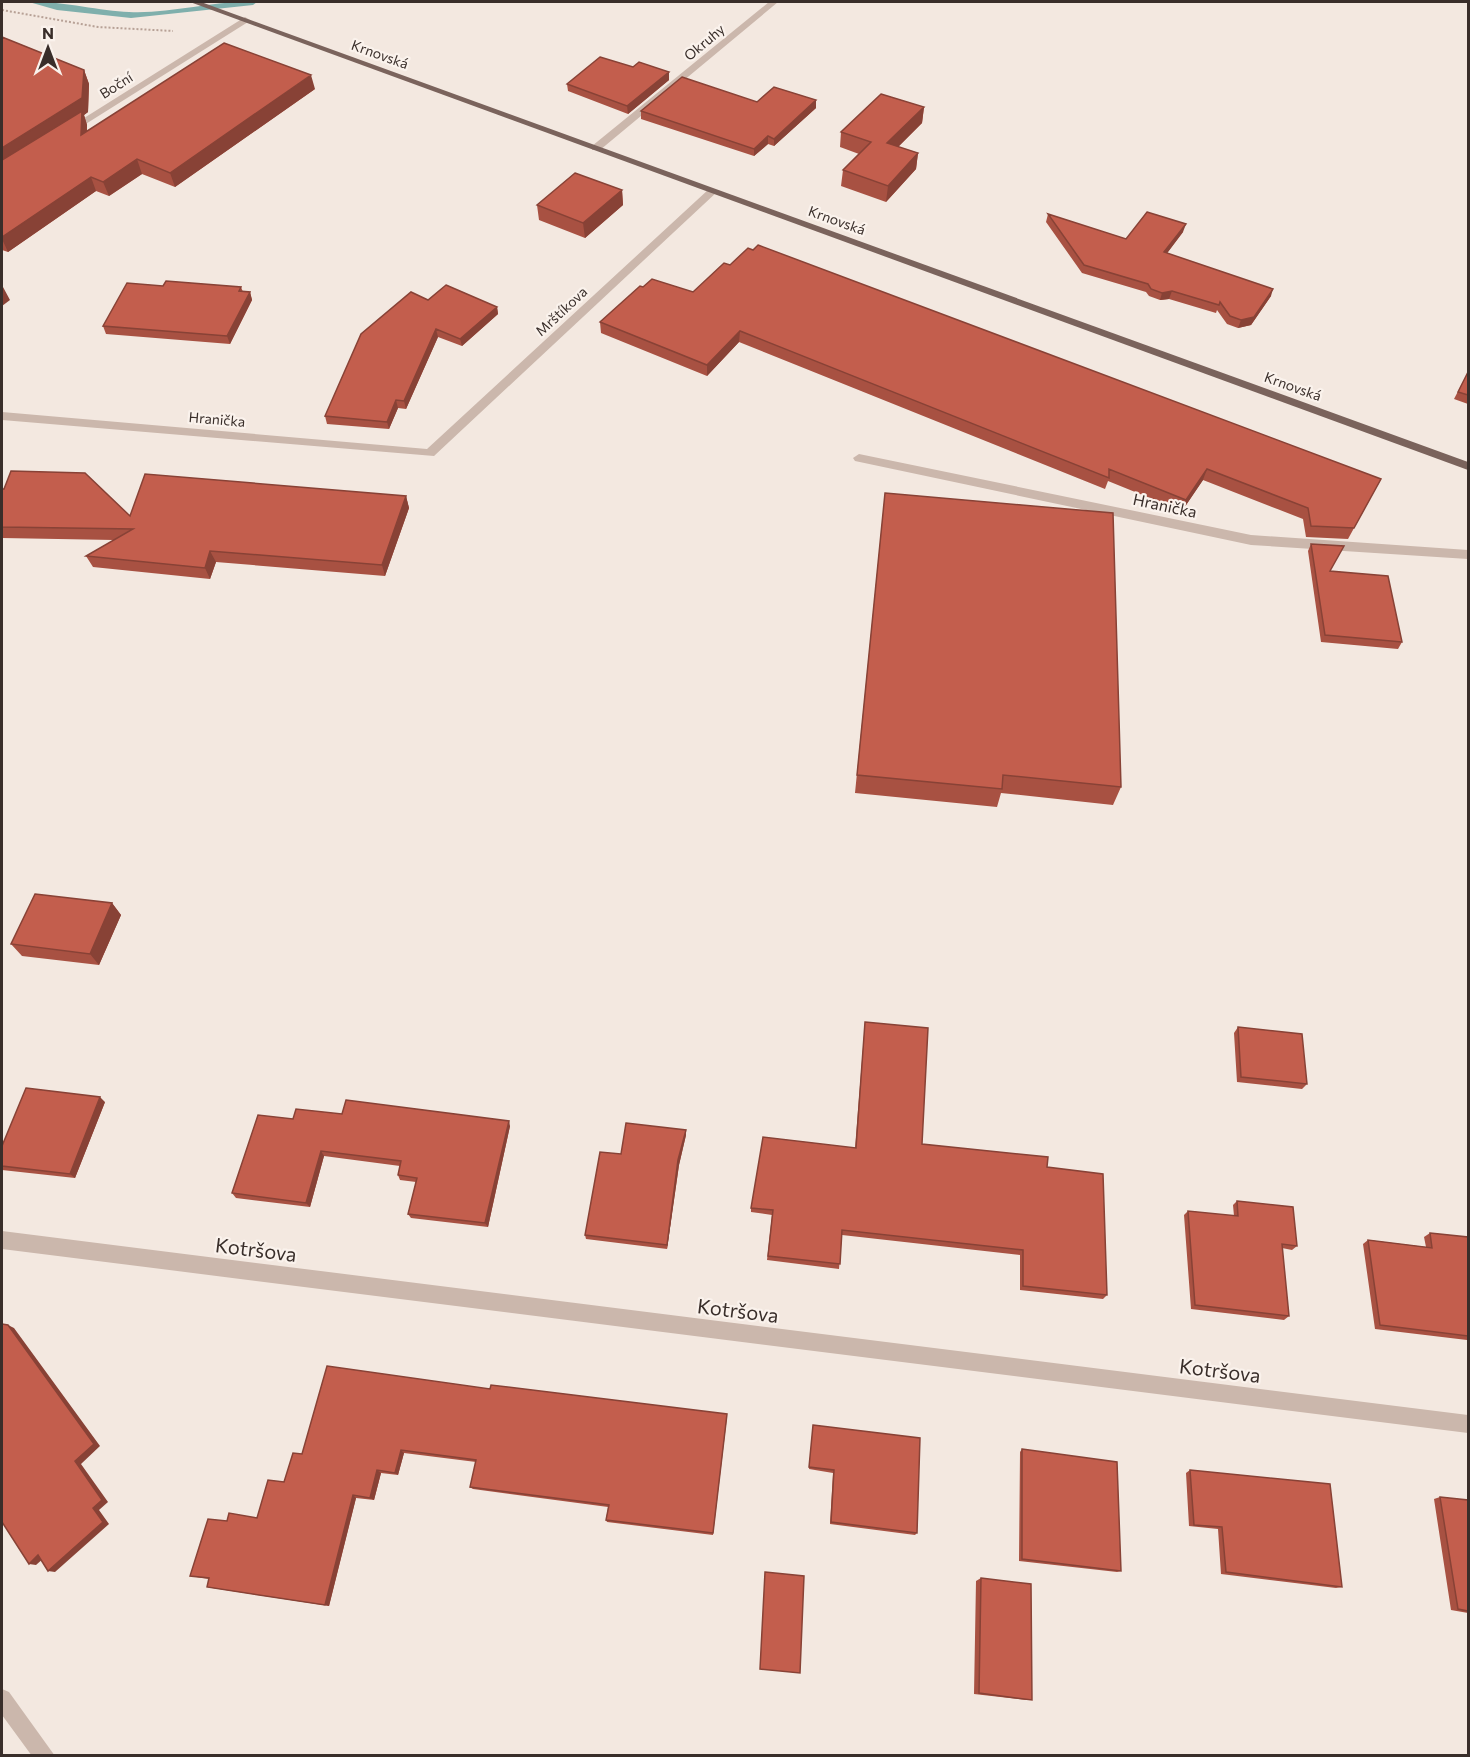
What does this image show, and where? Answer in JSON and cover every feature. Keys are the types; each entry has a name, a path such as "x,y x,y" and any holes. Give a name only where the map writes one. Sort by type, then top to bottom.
{"main road":[{"name":"Krnovská","path":"194,2 1468,466"}],"street":[{"name":"Okruhy","path":"596,148 774,2"},
{"name":"Boční","path":"62,135 245,20"},
{"name":"Mrštíkova","path":"430,453 713,191"},
{"name":"Hranička","path":"2,416 430,453"},
{"name":"Hranička","path":"859,458 1251,540 1468,555"},
{"name":"Kotršova","path":"2,1240 1468,1424"},
{"path":"2,1699 45,1755"}],"path":[{"path":"2,10 98,27 224,33"}],"building":[{"path":"2,37 84,70 82,98 2,148"},
{"path":"224,43 311,75 170,173 137,159 103,182 91,177 2,237 2,160 82,111 81,135"},
{"path":"600,57 633,67 639,62 669,72 627,106 567,84"},
{"path":"682,77 757,102 774,87 816,100 774,139 768,136 754,149 641,111"},
{"path":"881,94 924,107 887,143 918,153 888,186 843,170 871,142 841,132"},
{"path":"575,173 622,190 583,223 537,205"},
{"path":"1147,212 1186,224 1164,252 1273,289 1254,317 1241,320 1230,316 1220,302 1219,305 1172,291 1162,293 1151,289 1148,284 1084,265 1048,214 1126,239"},
{"path":"758,245 1381,479 1354,528 1311,526 1308,508 1207,469 1186,500 1109,469 1109,478 740,331 707,365 600,322 640,286 643,287 652,279 693,292 724,263 730,265 748,248 753,250"},
{"path":"166,281 241,287 239,291 250,292 227,336 103,326 127,283 163,286"},
{"path":"446,285 497,307 460,339 436,329 404,401 396,400 387,422 325,416 361,334 411,292 428,300"},
{"path":"1468,372 1468,395 1458,392"},
{"path":"11,471 85,473 130,516 145,474 406,496 382,565 210,551 205,568 86,556 133,529 2,527 2,489"},
{"path":"885,493 1113,513 1121,787 1003,775 1002,789 857,775"},
{"path":"1311,544 1344,546 1330,571 1388,576 1402,642 1325,635"},
{"path":"35,894 112,903 90,954 11,944"},
{"path":"865,1022 928,1028 922,1144 1048,1157 1047,1167 1103,1174 1107,1295 1023,1286 1023,1250 842,1230 840,1264 768,1256 773,1210 751,1208 763,1137 856,1148"},
{"path":"1238,1027 1302,1034 1307,1084 1241,1077"},
{"path":"26,1088 100,1097 70,1174 2,1166 2,1146"},
{"path":"346,1100 509,1121 485,1223 408,1214 417,1178 398,1175 401,1161 321,1151 306,1203 232,1193 258,1115 293,1119 296,1109 342,1114"},
{"path":"626,1123 686,1130 678,1160 667,1245 585,1235 600,1152 621,1154"},
{"path":"1237,1201 1293,1207 1297,1246 1282,1244 1289,1316 1195,1305 1188,1211 1238,1216"},
{"path":"1430,1233 1468,1237 1468,1336 1380,1325 1368,1240 1432,1248"},
{"path":"2,1324 8,1325 94,1444 75,1461 102,1500 93,1508 103,1522 48,1571 38,1555 29,1564 2,1522"},
{"path":"327,1366 490,1389 491,1385 727,1414 713,1533 606,1520 609,1505 470,1487 476,1460 401,1450 395,1473 377,1470 370,1498 353,1495 325,1605 207,1587 209,1578 190,1576 208,1519 227,1521 229,1513 257,1518 268,1480 284,1482 293,1453 302,1454"},
{"path":"813,1425 920,1438 917,1533 831,1522 834,1470 809,1467"},
{"path":"1022,1449 1117,1462 1121,1571 1022,1559"},
{"path":"1190,1470 1330,1484 1342,1587 1226,1572 1222,1527 1194,1525"},
{"path":"1440,1497 1468,1500 1468,1611 1458,1609"},
{"path":"765,1572 804,1576 800,1673 760,1669"},
{"path":"981,1578 1031,1584 1032,1700 979,1693"}],"waterway":[{"path":"33,2 57,7 131,15 253,2"}]}
